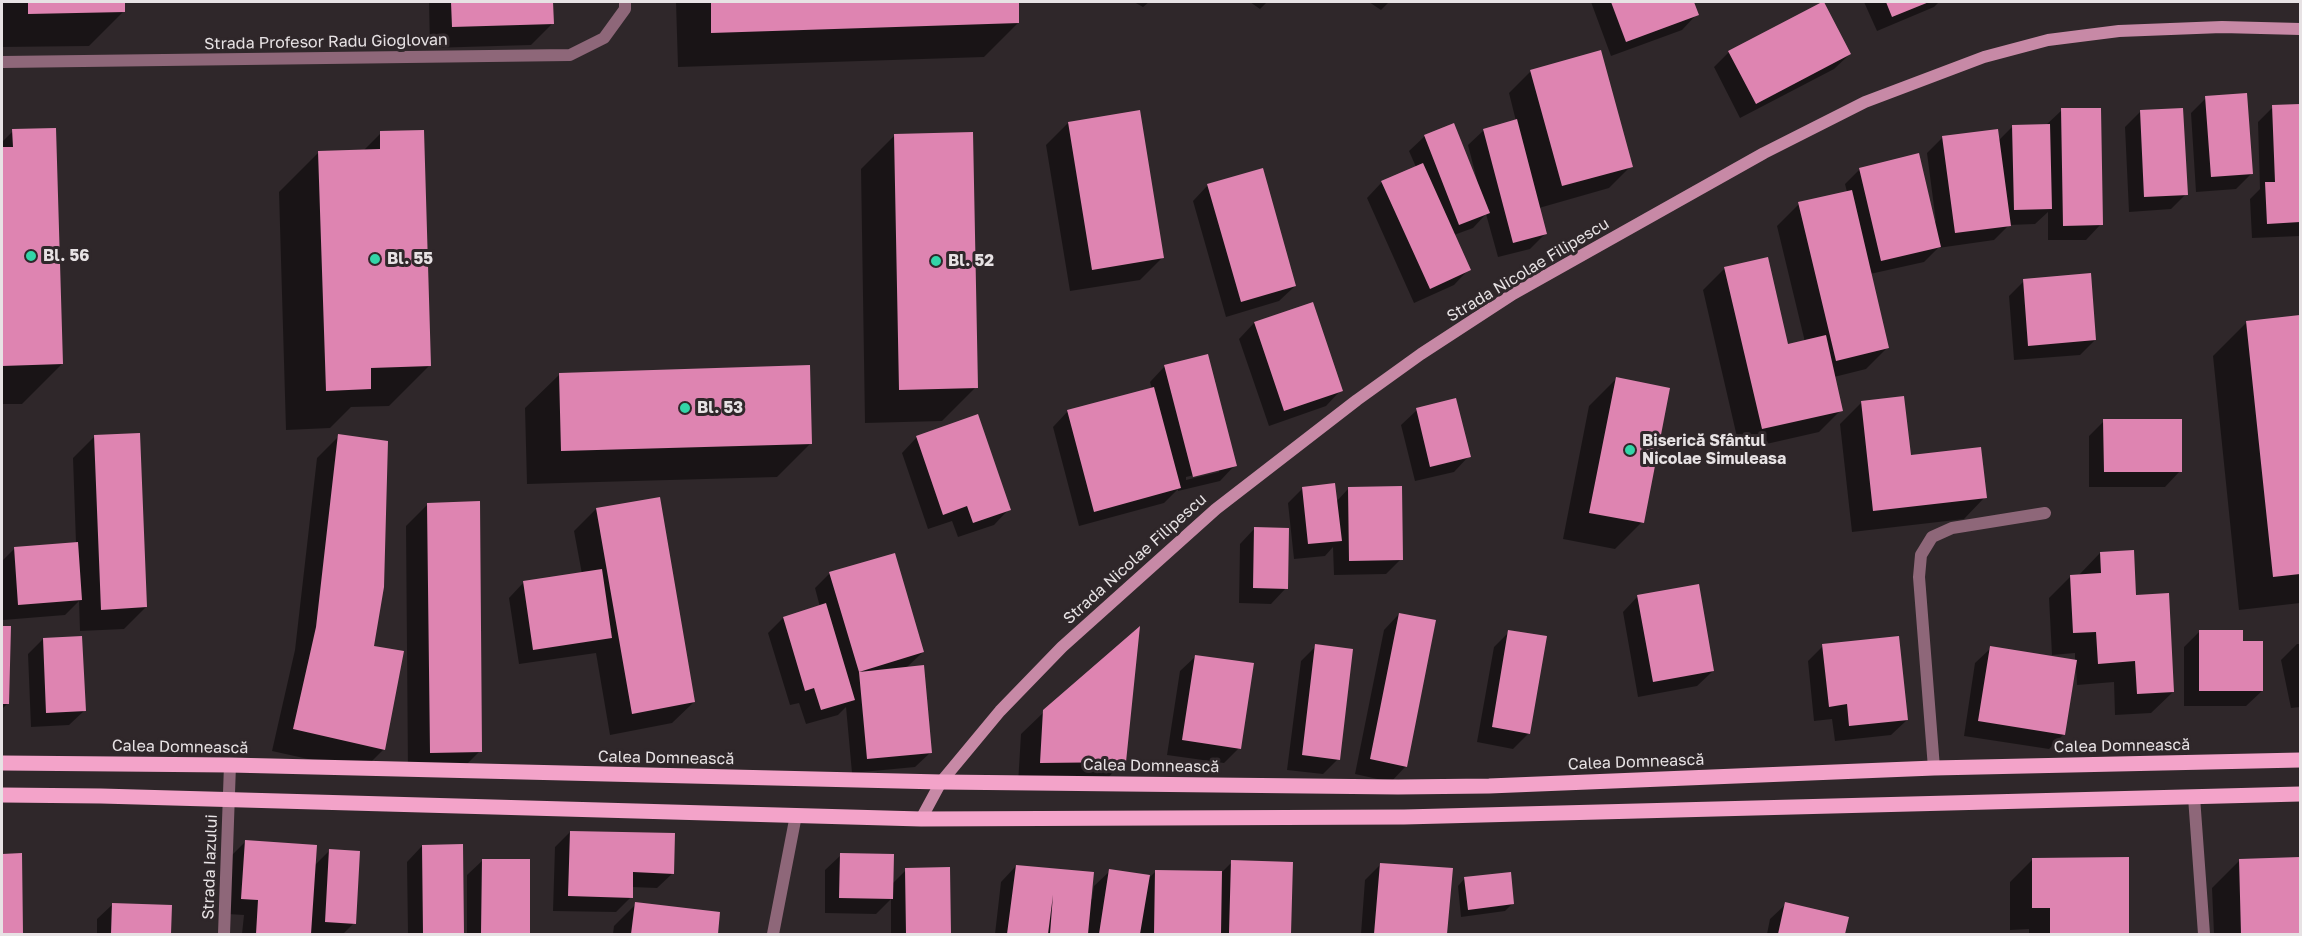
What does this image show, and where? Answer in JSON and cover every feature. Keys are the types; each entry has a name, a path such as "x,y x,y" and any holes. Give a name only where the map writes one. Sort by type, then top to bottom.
{"main road":[{"name":"Calea Domnească","path":"2,763 230,765 941,782 1489,786 1934,768 2301,760"},
{"path":"2,795 921,819 1414,817 2301,794"}],"street":[{"name":"Strada Profesor Radu Gioglovan","path":"2,62 570,55 604,38 625,9 625,2"},
{"name":"Strada Nicolae Filipescu","path":"921,819 941,782 1000,711 1062,647 1216,509 1357,400 1421,354 1513,294 1764,153 1865,102 1984,57 2048,40 2118,31 2222,27 2301,29"},
{"path":"1934,768 1919,577 1921,555 1932,537 1952,528 2045,513"},
{"name":"Strada Iazului","path":"225,934 230,765"},
{"path":"2194,797 2204,934"},
{"path":"773,934 796,815"}],"building":[{"path":"28,2 125,2 125,12 28,14"},
{"path":"451,2 553,2 554,24 452,27"},
{"path":"711,2 1019,2 1019,23 711,33"},
{"path":"1611,2 1694,2 1699,15 1626,42"},
{"path":"1822,2 1851,54 1756,104 1728,51"},
{"path":"1886,2 1929,2 1892,17"},
{"path":"1601,50 1633,167 1562,186 1530,70"},
{"path":"2247,93 2253,174 2211,177 2205,96"},
{"path":"2300,104 2300,222 2267,224 2265,182 2275,182 2272,105"},
{"path":"2061,108 2101,108 2103,225 2063,226"},
{"path":"2183,108 2188,195 2144,197 2140,110"},
{"path":"1140,110 1164,258 1092,270 1068,122"},
{"path":"1517,119 1547,234 1513,243 1483,129"},
{"path":"1454,123 1490,213 1459,225 1424,135"},
{"path":"2050,124 2052,209 2014,210 2012,125"},
{"name":"Bl. 56","path":"56,128 63,364 2,366 2,147 13,147 12,129"},
{"path":"1998,129 2011,226 1955,233 1942,136"},
{"name":"Bl. 55","path":"424,130 431,366 371,368 371,389 326,391 318,151 380,149 380,131"},
{"name":"Bl. 52","path":"973,132 978,388 899,390 894,134"},
{"path":"1919,153 1941,247 1881,261 1859,168"},
{"path":"1423,163 1471,270 1430,289 1381,181"},
{"path":"1263,168 1296,286 1241,302 1207,184"},
{"path":"1852,190 1889,348 1836,361 1798,202"},
{"path":"1768,257 1788,344 1826,335 1843,411 1762,429 1724,267"},
{"path":"2091,273 2096,340 2028,346 2023,279"},
{"path":"1313,302 1343,391 1284,411 1254,322"},
{"path":"2300,315 2300,574 2273,577 2246,321"},
{"path":"1208,354 1237,466 1193,477 1164,365"},
{"name":"Bl. 53","path":"810,365 812,444 561,451 559,373"},
{"name":"Biserică Sfântul Nicolae Simuleasa","path":"1616,377 1670,388 1644,523 1589,513"},
{"path":"1154,387 1181,488 1094,512 1067,410"},
{"path":"1904,396 1911,455 1981,447 1987,498 1873,511 1861,401"},
{"path":"1456,398 1471,457 1430,467 1416,408"},
{"path":"978,414 1011,510 973,523 967,506 943,515 916,436"},
{"path":"2103,419 2182,419 2182,472 2104,472"},
{"path":"140,433 147,607 101,610 94,435"},
{"path":"338,434 388,441 384,587 374,646 404,651 385,750 293,729 316,627"},
{"path":"1335,483 1342,541 1308,544 1302,487"},
{"path":"1402,486 1403,560 1349,561 1348,487"},
{"path":"660,497 695,702 632,714 596,508"},
{"path":"480,501 482,752 430,753 427,503"},
{"path":"1254,527 1289,528 1288,589 1253,588"},
{"path":"78,542 82,600 18,605 14,547"},
{"path":"2134,550 2136,595 2169,593 2174,692 2137,694 2135,661 2098,664 2096,632 2073,633 2070,575 2101,573 2100,552"},
{"path":"895,553 924,652 859,672 829,572"},
{"path":"602,569 612,638 533,650 523,581"},
{"path":"1699,584 1714,671 1653,682 1637,595"},
{"path":"826,603 855,700 821,710 814,688 805,691 783,617"},
{"path":"1399,613 1436,620 1407,767 1370,759"},
{"path":"2,626 11,626 9,704 2,704"},
{"path":"1140,626 1126,762 1040,763 1043,710"},
{"path":"1508,630 1547,636 1530,734 1492,727"},
{"path":"2199,630 2243,630 2243,641 2263,641 2263,691 2199,691"},
{"path":"82,636 86,711 46,713 43,638"},
{"path":"1899,636 1908,720 1849,726 1847,704 1829,707 1822,644"},
{"path":"1315,644 1353,649 1340,760 1302,755"},
{"path":"1990,646 2077,660 2065,735 1978,721"},
{"path":"1195,655 1254,663 1241,749 1182,740"},
{"path":"924,665 932,753 867,759 859,672"},
{"path":"570,831 675,833 674,874 633,872 633,898 568,896"},
{"path":"245,840 317,845 311,934 256,934 258,900 241,899"},
{"path":"463,844 464,934 423,934 422,845"},
{"path":"329,849 360,851 356,924 325,922"},
{"path":"22,853 23,934 2,934 2,854"},
{"path":"840,853 894,854 893,899 839,898"},
{"path":"2129,857 2129,934 2050,934 2050,908 2032,908 2032,858"},
{"path":"2300,857 2300,934 2241,934 2239,859"},
{"path":"482,859 530,859 530,934 481,934"},
{"path":"1231,860 1293,862 1291,934 1229,933"},
{"path":"1380,863 1453,868 1447,934 1374,934"},
{"path":"1016,865 1094,872 1088,934 1050,934 1053,895 1048,934 1007,934"},
{"path":"950,867 951,934 906,934 905,868"},
{"path":"1109,869 1150,875 1140,934 1099,934"},
{"path":"1155,870 1222,871 1221,934 1154,934"},
{"path":"1511,872 1514,904 1468,910 1464,877"},
{"path":"635,902 720,912 718,934 631,934"},
{"path":"1785,902 1849,917 1845,934 1778,934"},
{"path":"112,903 172,905 171,934 111,934"}],"place":[{"name":"Bl. 56","path":"31,256"},
{"name":"Bl. 55","path":"375,259"},
{"name":"Bl. 52","path":"936,261"},
{"name":"Bl. 53","path":"685,408"},
{"name":"Biserică Sfântul Nicolae Simuleasa","path":"1630,450"}]}
